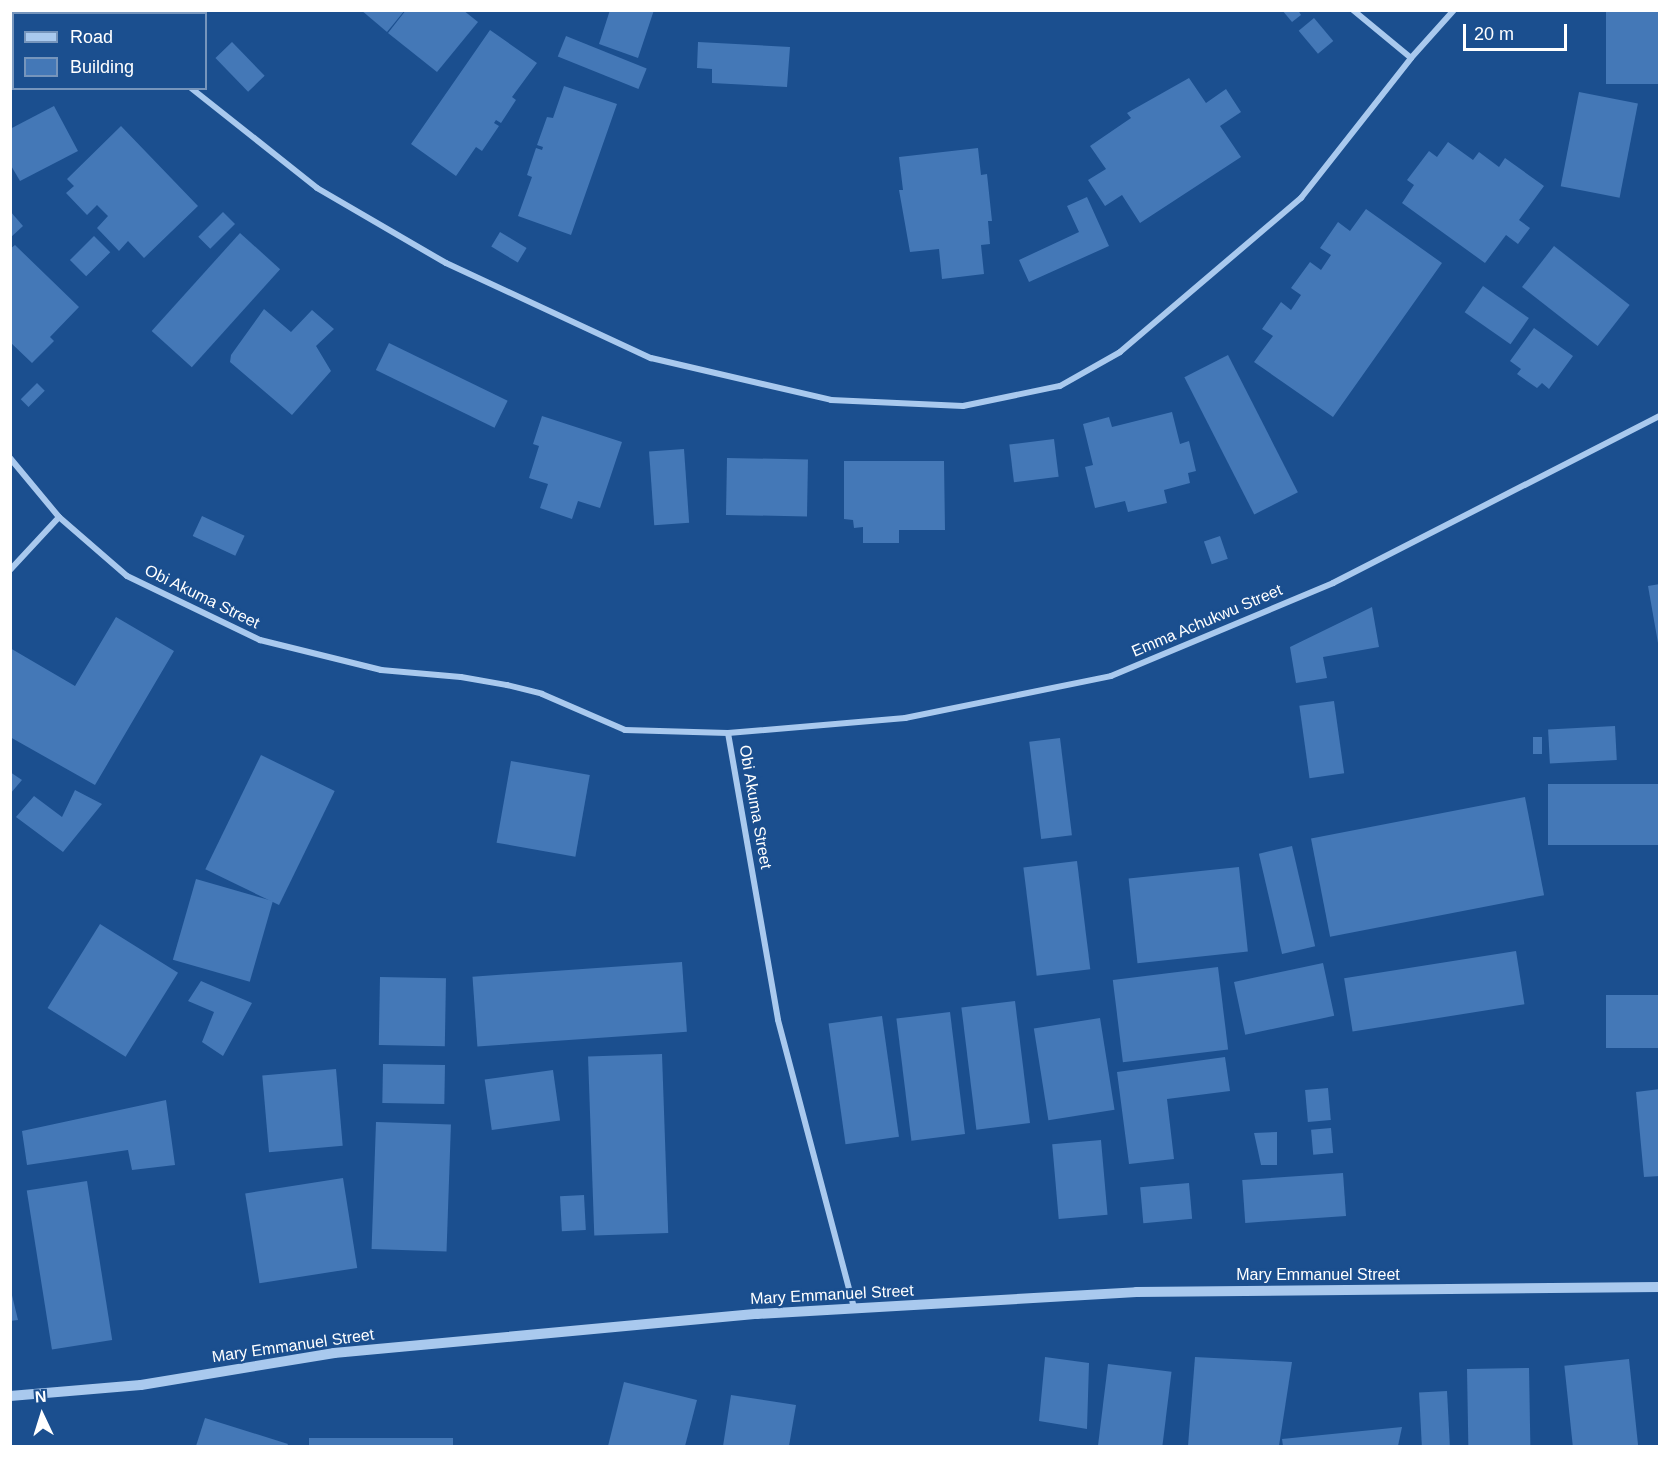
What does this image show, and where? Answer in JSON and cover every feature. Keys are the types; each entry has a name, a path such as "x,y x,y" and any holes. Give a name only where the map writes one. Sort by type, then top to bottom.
{"street":[{"path":"1353,10 1411,58"},
{"path":"194,90 317,188 416,246 651,358 831,399 963,406 1060,386 1120,352 1301,198 1411,58 1455,10"},
{"name":"Emma Achukwu Street","path":"728,733 905,718 1111,676 1333,583 1659,416"},
{"name":"Obi Akuma Street","path":"10,458 59,517 127,576 260,640 381,670 461,677 542,694 626,730 728,733 778,1020 854,1308"},
{"path":"10,570 59,517"},
{"name":"Mary Emmanuel Street","path":"10,1396 141,1384 334,1353 757,1314 1136,1292 1659,1287"}],"building":[{"path":"361,10 405,10 387,32"},
{"path":"406,10 463,10 478,22 437,72 388,33"},
{"path":"610,10 654,10 638,58 599,44"},
{"path":"1282,10 1298,10 1301,15 1292,22"},
{"path":"1606,10 1660,10 1660,84 1606,84"},
{"path":"1314,18 1333,41 1318,54 1299,31"},
{"path":"490,30 537,63 512,97 516,100 501,123 496,120 494,123 499,126 482,151 476,147 456,176 411,144"},
{"path":"566,36 647,69 638,89 558,56"},
{"path":"232,42 265,76 248,92 215,58"},
{"path":"698,42 790,47 787,87 712,83 712,69 697,68"},
{"path":"1189,78 1206,103 1226,89 1241,112 1220,126 1241,157 1140,223 1122,195 1105,206 1088,180 1106,169 1090,146 1131,118 1127,113"},
{"path":"564,86 617,104 571,235 518,216 532,177 527,175 536,148 542,150 543,147 537,145 547,117 553,118"},
{"path":"1579,92 1638,103 1620,198 1561,186"},
{"path":"54,106 78,151 20,181 10,164 10,129"},
{"path":"121,126 198,206 144,258 128,241 119,251 97,228 108,216 97,205 87,215 66,193 74,186 67,179"},
{"path":"1448,142 1473,160 1479,152 1499,167 1505,158 1544,186 1519,220 1530,228 1518,244 1506,235 1485,263 1402,203 1414,185 1407,180 1429,151 1437,157"},
{"path":"978,148 981,175 987,174 992,221 988,221 990,244 981,245 984,274 942,279 939,249 910,252 899,190 903,190 899,157"},
{"path":"1087,197 1109,246 1029,282 1019,260 1079,232 1067,206"},
{"path":"1366,209 1442,263 1333,417 1254,362 1273,336 1262,329 1281,302 1291,310 1301,295 1291,288 1310,262 1321,270 1331,255 1320,248 1338,222 1350,231"},
{"path":"10,211 23,226 10,238"},
{"path":"223,212 235,224 210,249 198,237"},
{"path":"500,232 527,248 518,263 491,247"},
{"path":"240,233 280,269 192,367 152,331"},
{"path":"94,236 110,252 86,276 70,260"},
{"path":"15,245 79,307 50,337 54,341 32,363 10,342 10,249"},
{"path":"1554,246 1630,305 1598,346 1522,287"},
{"path":"1483,286 1529,318 1511,344 1465,312"},
{"path":"264,309 291,332 312,310 334,329 316,346 331,371 292,415 230,362 231,355"},
{"path":"1534,328 1573,356 1549,389 1542,383 1537,388 1517,374 1521,369 1510,361"},
{"path":"389,343 508,401 494,428 376,370"},
{"path":"1228,355 1298,492 1254,514 1184,377"},
{"path":"37,383 45,391 29,407 21,399"},
{"path":"1172,412 1180,444 1189,441 1196,471 1188,473 1190,483 1164,490 1167,503 1128,512 1125,501 1095,508 1085,467 1093,465 1083,424 1109,417 1112,427"},
{"path":"542,416 622,442 600,508 578,501 572,519 540,508 548,484 529,478 539,446 533,444"},
{"path":"1054,439 1059,477 1014,482 1009,444"},
{"path":"684,449 689,523 654,525 649,451"},
{"path":"727,458 808,459 807,516 726,515"},
{"path":"844,461 944,461 945,530 899,530 899,543 863,543 863,527 854,528 853,520 844,519"},
{"path":"202,516 245,536 235,556 193,536"},
{"path":"1220,536 1228,559 1212,564 1204,542"},
{"path":"1660,584 1660,643 1658,643 1648,586"},
{"path":"1372,607 1379,647 1323,657 1327,678 1296,683 1290,647"},
{"path":"116,617 174,651 95,785 10,737 10,648 75,686"},
{"path":"1334,701 1344,773 1310,778 1299,706"},
{"path":"1615,726 1617,760 1550,763 1548,730"},
{"path":"1533,737 1542,737 1542,754 1533,754"},
{"path":"1060,738 1072,835 1041,839 1029,742"},
{"path":"261,755 335,791 279,905 205,869"},
{"path":"511,761 590,775 575,857 497,843"},
{"path":"10,772 22,780 10,794"},
{"path":"1548,784 1660,784 1660,845 1548,845"},
{"path":"75,790 102,804 63,852 16,817 34,796 62,817"},
{"path":"1525,797 1544,895 1330,937 1311,839"},
{"path":"1292,846 1315,946 1282,954 1259,854"},
{"path":"1077,861 1090,969 1037,976 1023,868"},
{"path":"1239,867 1248,952 1137,963 1129,879"},
{"path":"196,879 273,901 250,982 173,960"},
{"path":"100,924 178,973 126,1057 48,1008"},
{"path":"1516,951 1524,1004 1353,1032 1344,978"},
{"path":"682,962 687,1032 477,1046 473,977"},
{"path":"1323,963 1334,1016 1245,1035 1234,982"},
{"path":"1218,967 1228,1049 1123,1062 1113,980"},
{"path":"380,977 446,978 445,1046 379,1045"},
{"path":"201,981 252,1003 223,1056 202,1042 214,1012 188,1001"},
{"path":"1606,995 1660,995 1660,1048 1606,1048"},
{"path":"1015,1001 1030,1123 976,1130 961,1008"},
{"path":"950,1012 965,1134 911,1141 896,1019"},
{"path":"882,1016 899,1137 846,1144 829,1024"},
{"path":"1100,1018 1115,1110 1048,1120 1034,1028"},
{"path":"662,1054 668,1233 594,1235 588,1057"},
{"path":"1225,1057 1230,1091 1167,1099 1174,1159 1129,1164 1117,1072"},
{"path":"383,1064 445,1065 444,1104 382,1103"},
{"path":"336,1069 343,1146 269,1152 262,1075"},
{"path":"553,1070 560,1121 492,1130 485,1080"},
{"path":"1328,1088 1331,1120 1308,1122 1305,1090"},
{"path":"1660,1089 1660,1176 1644,1177 1636,1092"},
{"path":"166,1100 175,1165 132,1170 128,1150 27,1165 22,1131"},
{"path":"376,1122 451,1125 447,1252 372,1249"},
{"path":"1331,1128 1333,1153 1313,1155 1311,1130"},
{"path":"1277,1132 1277,1165 1261,1165 1254,1133"},
{"path":"1101,1140 1108,1215 1059,1219 1052,1144"},
{"path":"1343,1173 1346,1216 1245,1223 1242,1180"},
{"path":"343,1178 357,1268 259,1283 245,1193"},
{"path":"87,1181 112,1340 52,1350 27,1191"},
{"path":"1189,1183 1192,1219 1143,1223 1140,1187"},
{"path":"584,1195 586,1230 562,1231 560,1196"},
{"path":"10,1287 18,1320 10,1321"},
{"path":"1045,1357 1089,1363 1087,1429 1039,1421"},
{"path":"1195,1357 1292,1362 1279,1446 1188,1446"},
{"path":"1629,1359 1638,1446 1573,1446 1564,1366"},
{"path":"1108,1364 1172,1372 1162,1446 1098,1446"},
{"path":"1529,1368 1530,1446 1468,1446 1467,1369"},
{"path":"624,1382 697,1400 685,1446 608,1446"},
{"path":"1447,1391 1450,1446 1422,1446 1419,1392"},
{"path":"731,1395 796,1405 789,1446 723,1446"},
{"path":"205,1418 288,1444 287,1446 196,1446"},
{"path":"1402,1427 1398,1446 1283,1446 1282,1439"},
{"path":"309,1438 453,1438 453,1446 309,1446"}]}
